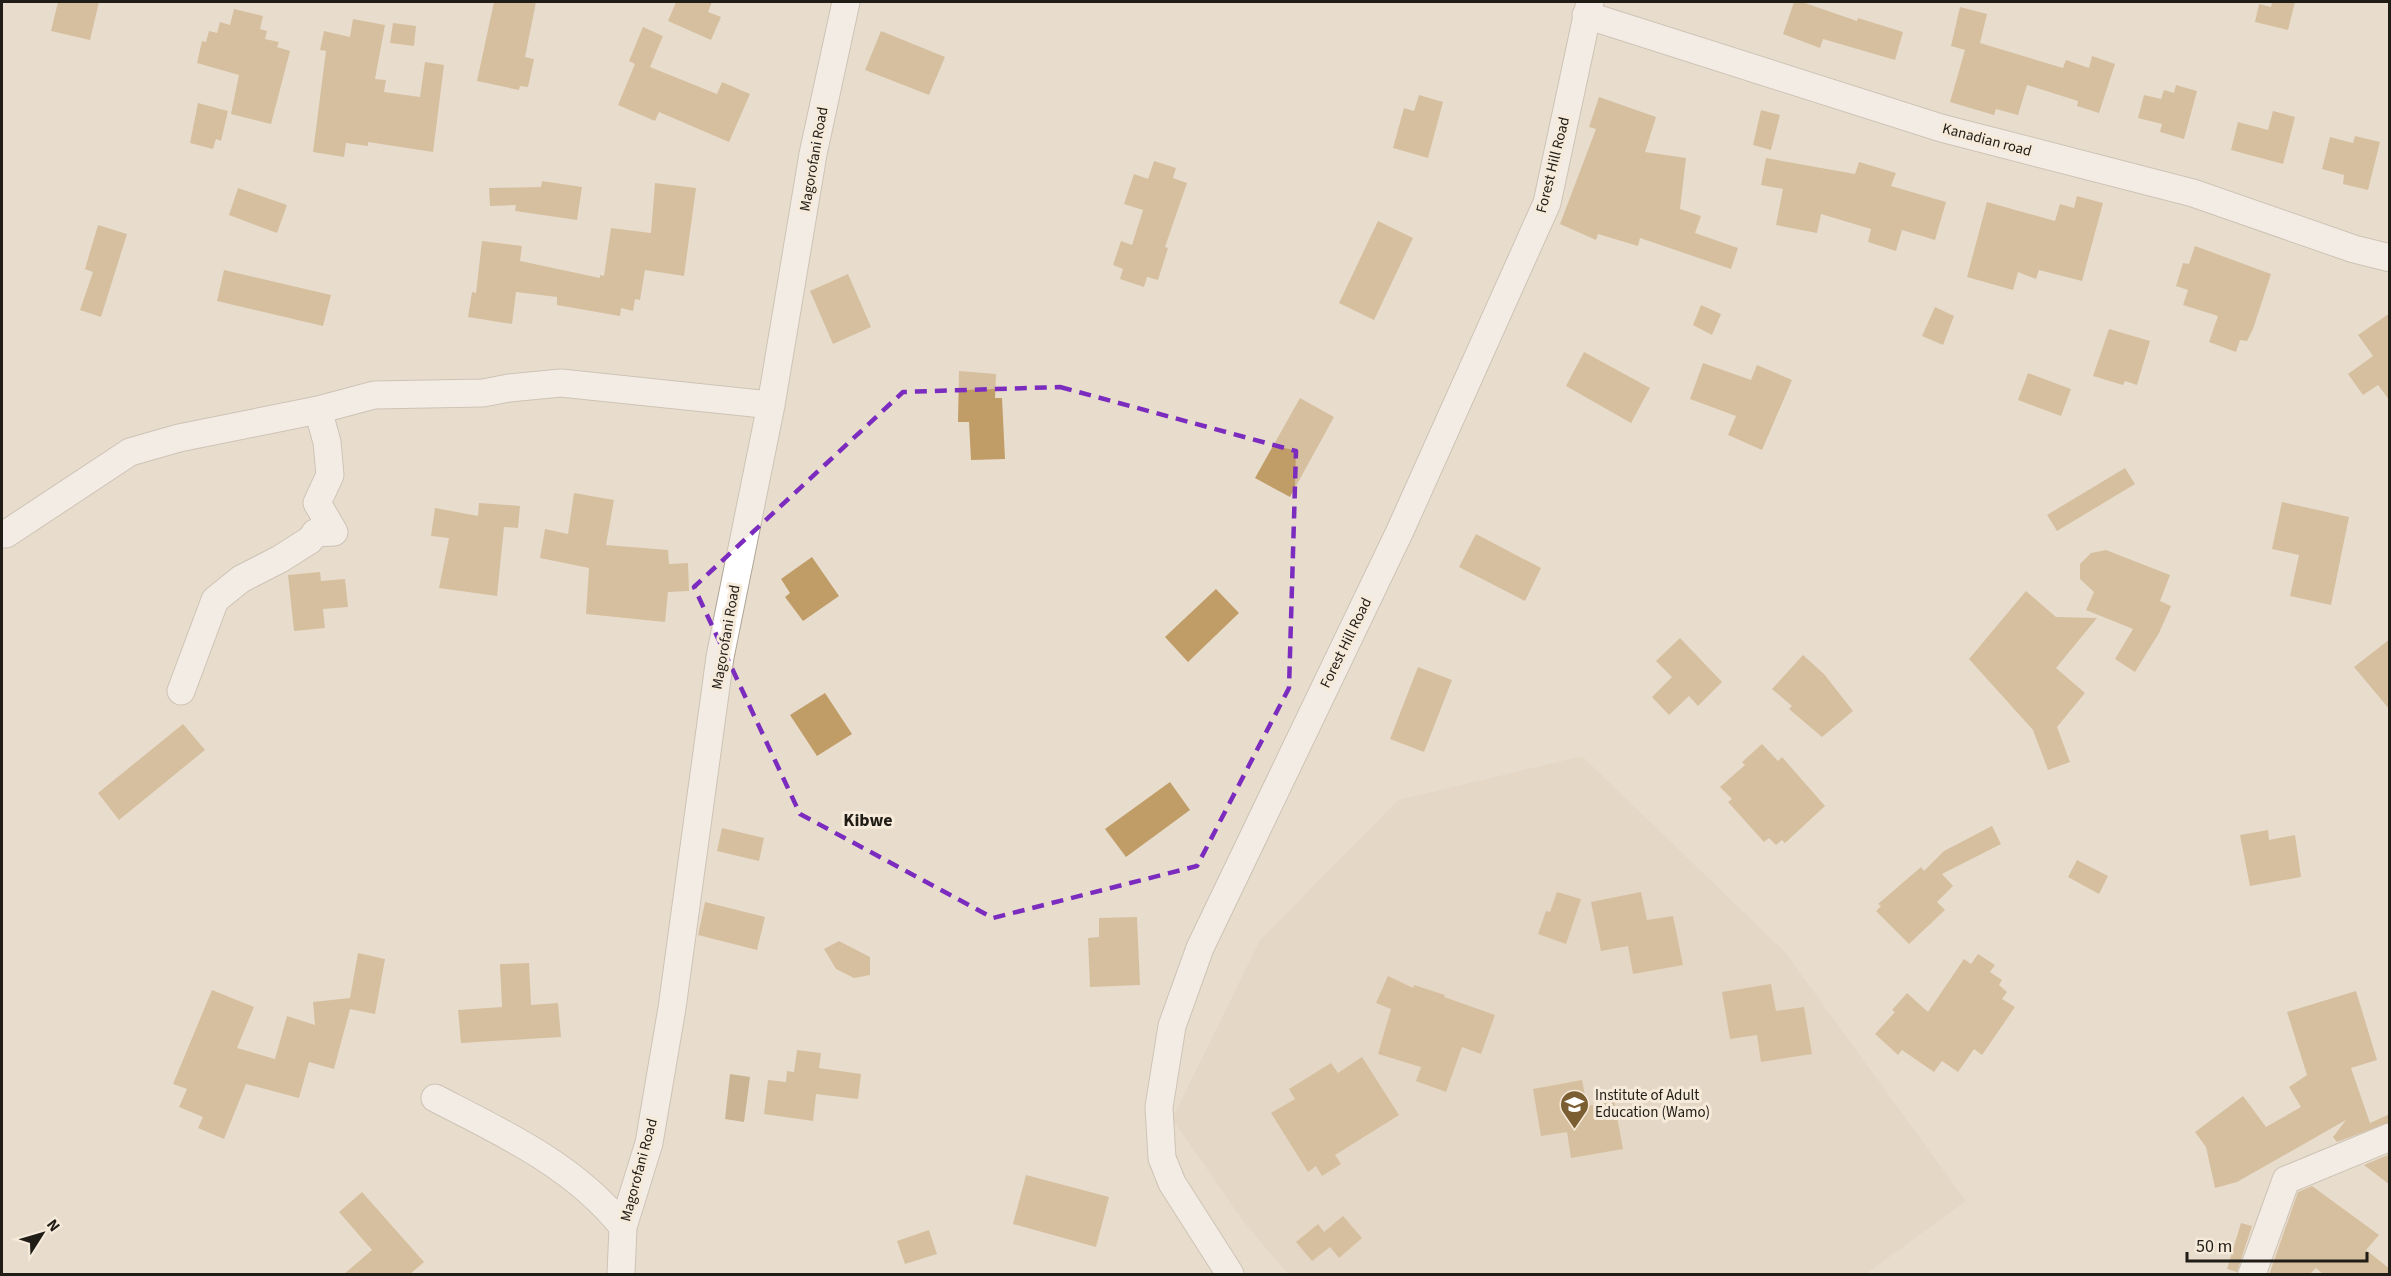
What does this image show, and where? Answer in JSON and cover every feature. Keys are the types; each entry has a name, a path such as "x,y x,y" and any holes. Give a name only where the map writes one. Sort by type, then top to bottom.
{"street":[{"name":"Magorofani Road","path":"621,1275 623,1227 649,1143 672,1008 720,657 771,405 813,154 846,2"},
{"name":"Kanadian road","path":"1588,8 1941,128 2193,193 2354,249 2390,258"},
{"name":"Forest Hill Road","path":"1230,1275 1177,1191 1162,1158 1159,1107 1172,1026 1200,948 1400,531 1547,203 1588,8"},
{"path":"2,534 6,534 130,452 190,435 318,410 374,395 483,393 561,383 771,405"},
{"path":"180,691 215,600 241,579 310,540 315,533 334,532 317,503 330,475 327,442 318,410"},
{"path":"435,1098 543,1156 602,1204 623,1227"},
{"path":"2252,1275 2286,1180 2390,1137"}],"highlighted area":[{"path":"1060,387 1296,451 1289,688 1197,866 993,918 800,814 694,587 903,392"}],"shaded area":[{"path":"1582,756 1785,952 1966,1201 1866,1274 1288,1274 1243,1221 1172,1119 1260,940 1398,800"},
{"path":"730,1074 750,1077 744,1122 725,1119"}],"building":[{"path":"58,2 99,2 90,40 51,31"},
{"path":"494,2 536,2 525,57 534,59 528,87 520,86 519,90 477,81"},
{"path":"676,2 712,2 708,12 721,17 711,40 668,21"},
{"path":"1794,2 1802,2 1857,21 1858,18 1903,32 1895,60 1823,39 1820,48 1783,34"},
{"path":"2272,2 2295,2 2288,30 2255,22 2259,4 2271,7"},
{"path":"1960,7 1987,14 1980,43 2063,68 2066,60 2089,68 2092,56 2115,64 2099,113 2077,106 2078,101 2027,85 2018,115 1996,109 1994,115 1950,102 1965,50 1951,46"},
{"path":"234,9 263,16 260,29 267,31 265,39 279,42 277,47 290,51 271,124 231,114 239,75 197,63 202,41 206,42 209,31 217,33 220,22 230,25"},
{"path":"353,19 385,25 375,79 386,80 384,92 420,97 425,62 444,65 433,152 368,142 368,146 346,143 344,157 313,152 326,51 320,50 324,31 350,37"},
{"path":"393,23 416,26 414,46 390,43"},
{"path":"643,27 663,36 650,67 717,94 722,82 750,94 729,142 659,112 655,121 618,105 635,64 629,61"},
{"path":"881,31 945,57 929,95 865,70"},
{"path":"2176,85 2197,91 2184,139 2160,132 2162,124 2138,118 2144,95 2161,99 2164,90 2174,93"},
{"path":"1419,95 1443,102 1428,158 1393,148 1404,108 1414,111"},
{"path":"1599,97 1656,117 1645,152 1686,158 1680,209 1701,216 1695,233 1738,248 1731,269 1640,238 1638,246 1598,234 1596,240 1560,224 1596,129 1589,127"},
{"path":"198,103 228,111 221,141 216,139 213,149 190,143"},
{"path":"1761,110 1780,115 1771,150 1753,145"},
{"path":"2273,111 2295,117 2283,164 2231,150 2238,122 2268,130"},
{"path":"2355,136 2380,142 2368,190 2343,184 2344,175 2322,169 2330,137 2353,143"},
{"path":"1766,158 1855,174 1859,162 1896,173 1891,186 1946,202 1935,240 1902,230 1896,251 1868,242 1871,229 1821,214 1817,233 1776,225 1783,189 1761,185"},
{"path":"1154,161 1176,168 1173,178 1187,183 1165,247 1168,248 1158,280 1147,277 1144,287 1120,279 1123,269 1113,265 1121,241 1132,245 1143,210 1124,204 1134,174 1148,179"},
{"path":"542,181 582,187 577,220 515,211 516,205 490,206 489,188 541,187"},
{"path":"655,183 696,188 684,276 645,270 640,300 635,299 633,311 621,308 620,316 557,305 557,297 516,292 512,324 468,317 472,292 476,293 482,241 522,246 520,261 600,278 600,275 604,276 611,228 651,233"},
{"path":"238,188 287,205 277,233 229,215"},
{"path":"2077,196 2103,203 2082,281 2039,270 2036,279 2018,272 2013,290 1967,277 1987,202 2055,221 2060,204 2074,208"},
{"path":"1378,221 1413,238 1374,320 1339,303"},
{"path":"98,225 127,234 101,317 80,310 93,272 85,269"},
{"path":"2195,246 2271,274 2253,329 2247,341 2240,340 2236,352 2209,342 2218,316 2183,305 2188,290 2176,286 2183,263 2189,264"},
{"path":"224,270 331,295 323,326 217,301"},
{"path":"848,274 871,327 833,344 810,291"},
{"path":"1701,305 1721,314 1712,335 1693,325"},
{"path":"1935,307 1954,316 1943,345 1922,336"},
{"path":"2390,313 2390,401 2378,385 2363,395 2348,374 2373,356 2358,335"},
{"path":"2109,329 2150,341 2137,385 2125,381 2123,385 2093,376"},
{"path":"1584,352 1650,388 1631,423 1566,386"},
{"path":"1703,363 1751,380 1757,365 1792,380 1762,450 1728,435 1736,416 1690,399"},
{"path":"959,371 996,374 995,398 1002,398 1005,459 971,460 969,422 958,422"},
{"path":"2028,373 2071,389 2061,416 2018,400"},
{"path":"1300,398 1334,417 1290,497 1255,478"},
{"path":"2125,468 2135,484 2057,531 2047,515"},
{"path":"574,493 614,500 606,545 668,550 669,564 688,563 689,591 668,592 665,622 586,614 589,568 540,558 545,529 568,534"},
{"path":"2282,502 2349,517 2331,605 2290,596 2299,555 2272,549"},
{"path":"479,503 520,506 518,528 504,527 497,596 439,588 449,538 431,536 435,508 478,516"},
{"path":"1476,534 1541,568 1525,601 1459,567"},
{"path":"2106,550 2170,575 2160,601 2171,606 2159,633 2135,672 2115,659 2133,629 2086,610 2094,592 2080,579 2080,564 2091,553"},
{"path":"812,557 839,596 803,621 785,597 790,593 781,579"},
{"path":"320,572 321,581 345,579 348,607 323,609 325,628 294,631 288,575"},
{"path":"1216,589 1239,613 1188,662 1165,637"},
{"path":"2026,591 2056,617 2097,618 2056,668 2085,693 2057,727 2070,762 2048,770 2033,730 1969,659"},
{"path":"1680,638 1722,682 1698,706 1689,696 1669,715 1652,697 1672,677 1656,661"},
{"path":"2390,639 2390,710 2354,667"},
{"path":"1803,655 1824,674 1853,711 1822,737 1789,709 1792,706 1772,689"},
{"path":"1418,667 1452,680 1424,752 1390,739"},
{"path":"825,693 852,734 817,756 790,715"},
{"path":"183,724 205,750 119,820 98,793"},
{"path":"1762,744 1778,761 1782,757 1825,806 1785,843 1782,840 1776,845 1769,838 1764,842 1728,802 1732,799 1720,787 1745,765 1742,762"},
{"path":"1170,782 1190,810 1126,857 1105,829"},
{"path":"1992,826 2001,844 1942,874 1953,886 1937,902 1945,910 1909,944 1876,911 1881,906 1878,904 1921,867 1924,871 1944,851"},
{"path":"722,828 764,838 759,861 717,851"},
{"path":"2268,830 2269,840 2295,835 2301,877 2250,886 2240,835"},
{"path":"2077,860 2108,876 2099,894 2068,877"},
{"path":"1557,892 1581,899 1566,944 1538,934 1546,911 1550,912"},
{"path":"1641,892 1647,920 1673,916 1683,965 1633,974 1628,946 1601,951 1591,902"},
{"path":"705,902 765,917 757,950 698,935"},
{"path":"1137,917 1140,985 1090,987 1088,938 1099,937 1099,918"},
{"path":"839,941 870,957 870,975 854,978 836,969 824,949"},
{"path":"358,953 385,959 375,1014 350,1009 334,1069 309,1062 299,1098 246,1084 224,1139 198,1128 203,1117 179,1107 187,1089 173,1084 212,990 254,1007 237,1048 275,1059 287,1016 315,1025 313,1002 350,998"},
{"path":"1978,954 1995,965 1990,972 2002,980 1999,985 2007,992 2002,999 2015,1007 1982,1055 1974,1049 1958,1072 1942,1061 1934,1072 1902,1050 1898,1055 1875,1034 1895,1012 1892,1010 1907,993 1928,1012 1964,959 1971,964"},
{"path":"529,963 531,1005 558,1003 561,1037 461,1043 458,1010 502,1007 500,964"},
{"path":"1388,976 1413,988 1414,985 1445,995 1444,997 1495,1015 1481,1054 1462,1047 1446,1092 1416,1081 1421,1067 1378,1054 1391,1009 1376,1003"},
{"path":"1771,984 1776,1011 1804,1007 1812,1054 1761,1062 1757,1035 1730,1039 1722,992"},
{"path":"2356,991 2377,1060 2351,1068 2370,1123 2390,1114 2390,1122 2337,1142 2333,1137 2346,1120 2237,1182 2215,1188 2206,1147 2195,1132 2243,1096 2266,1127 2301,1107 2289,1087 2307,1075 2287,1012"},
{"path":"797,1050 821,1053 819,1068 861,1074 858,1099 816,1094 813,1121 764,1114 768,1080 786,1082 787,1071 794,1072"},
{"path":"1362,1057 1399,1115 1335,1155 1341,1164 1322,1176 1316,1166 1308,1172 1271,1113 1295,1099 1289,1089 1331,1063 1338,1073"},
{"path":"1582,1080 1587,1106 1614,1101 1623,1149 1571,1158 1567,1132 1541,1136 1533,1089"},
{"path":"2390,1154 2390,1185 2364,1165"},
{"path":"1026,1175 1109,1197 1096,1247 1013,1224"},
{"path":"2312,1186 2379,1235 2366,1250 2390,1269 2390,1275 2324,1275 2316,1268 2309,1275 2269,1275 2298,1192"},
{"path":"362,1192 424,1262 409,1275 343,1275 372,1250 339,1212"},
{"path":"1343,1216 1362,1238 1339,1258 1330,1247 1312,1261 1296,1242 1318,1224 1324,1232"},
{"path":"2241,1223 2252,1226 2237,1272 2227,1269"},
{"path":"929,1230 937,1254 905,1264 897,1241"}],"place":[{"name":"Institute of Adult Education (Wamo)","path":"1574,1130"}],"district":[{"name":"Kibwe","path":"868,820"}]}
